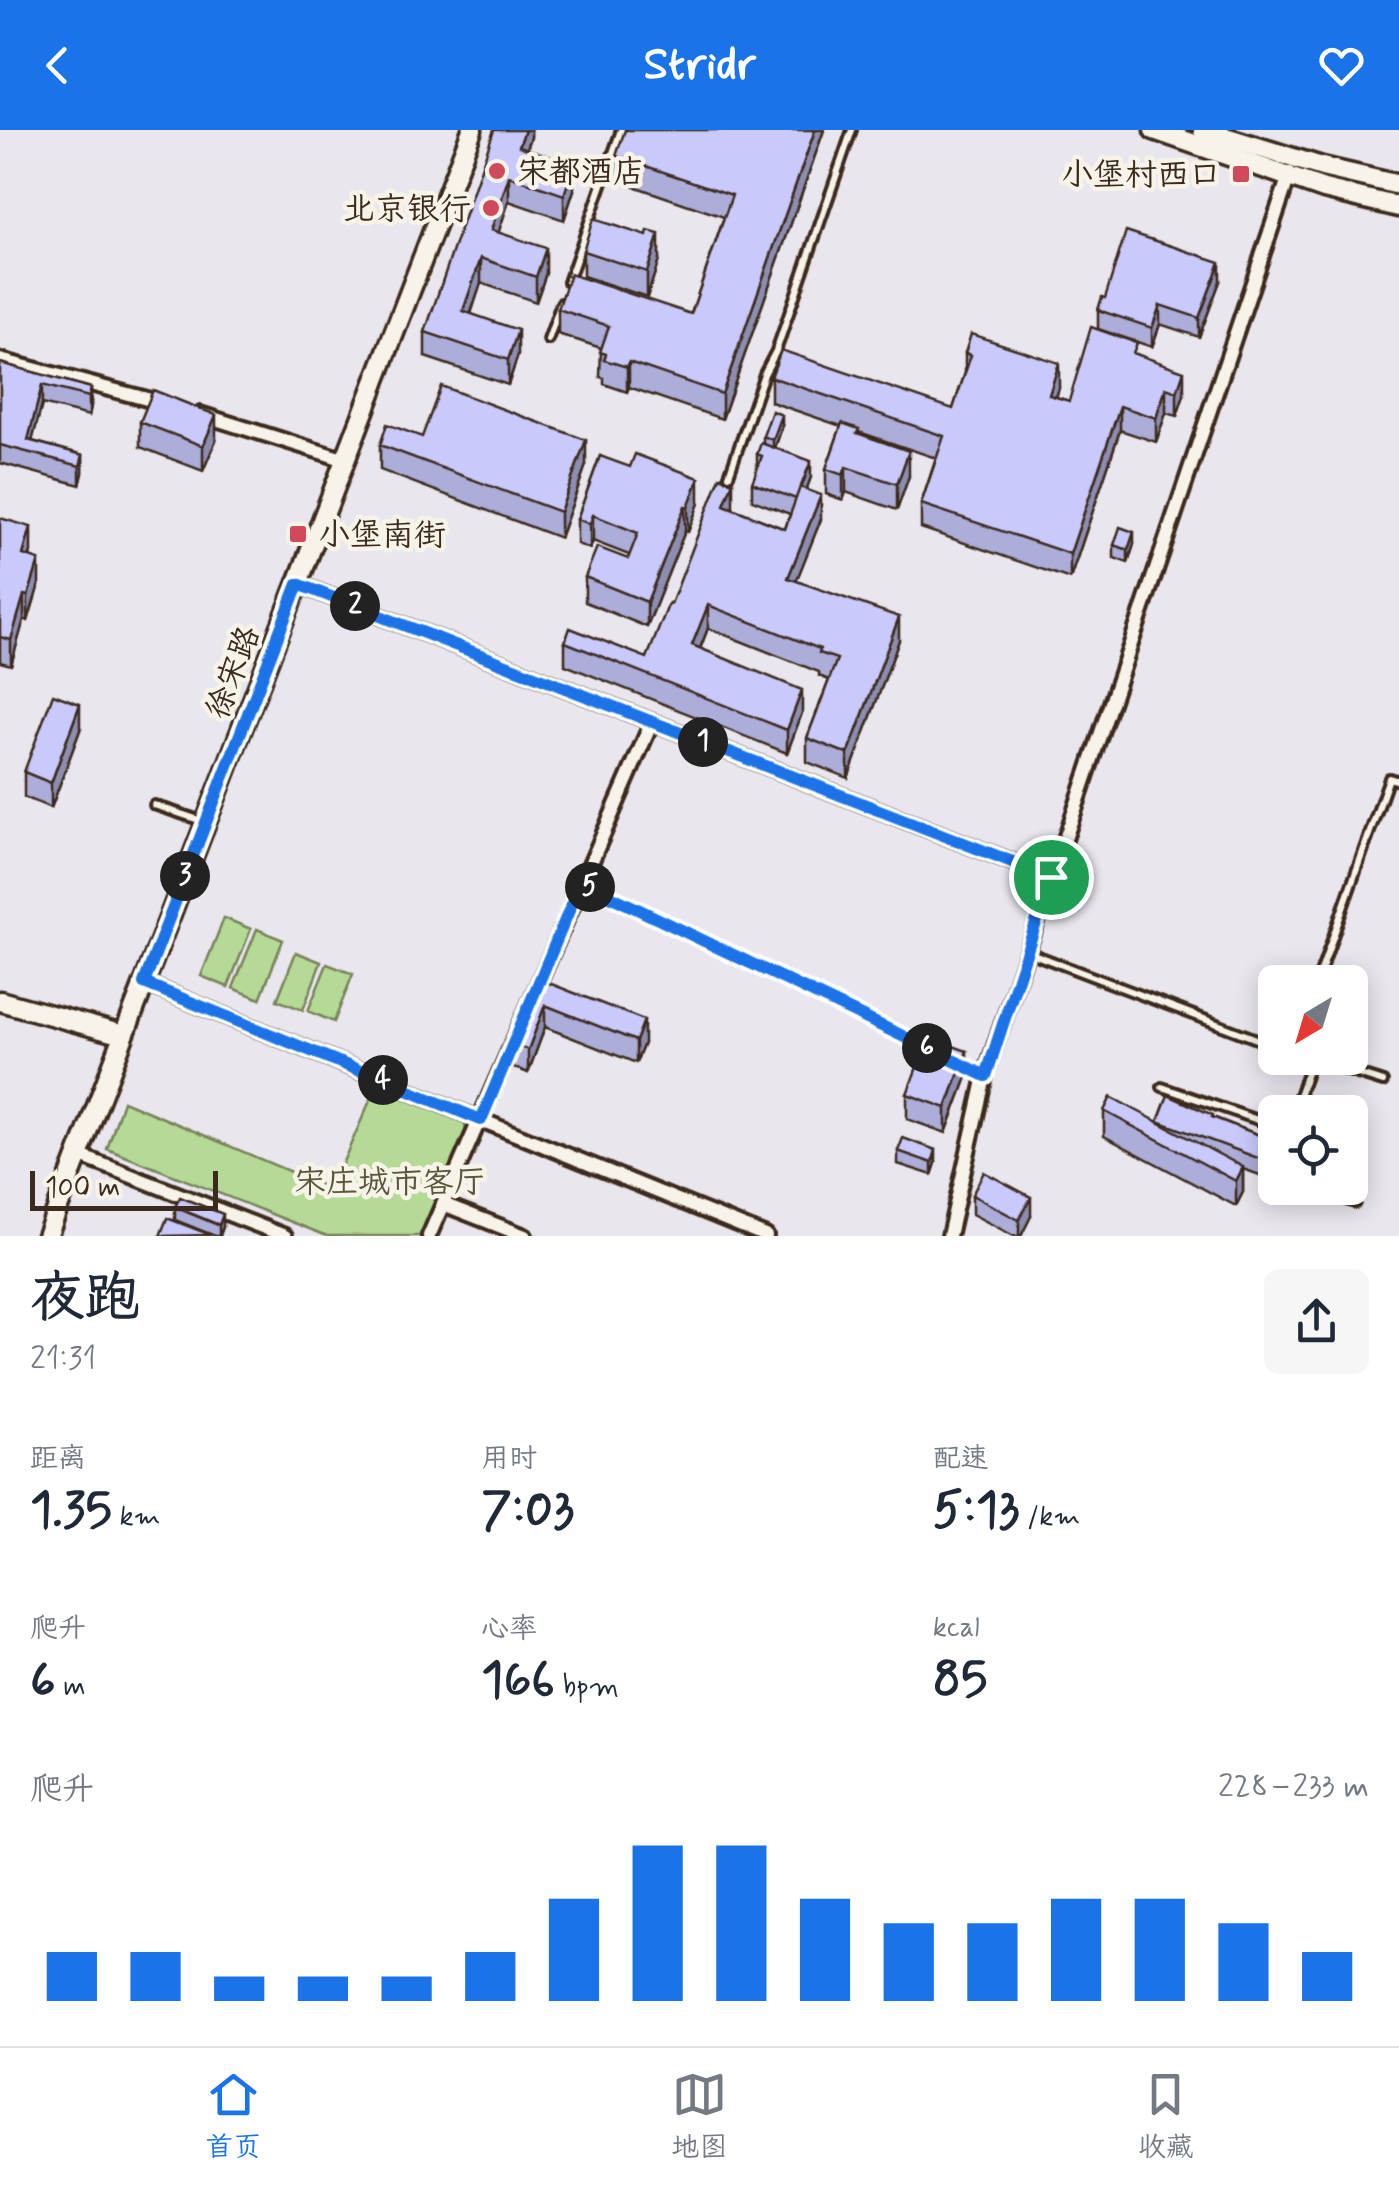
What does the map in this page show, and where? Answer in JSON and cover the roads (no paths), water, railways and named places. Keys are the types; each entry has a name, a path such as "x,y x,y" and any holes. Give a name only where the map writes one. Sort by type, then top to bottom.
{"street":[{"name":"徐宋路","path":"47,1236 472,130"},
{"path":"1154,130 1288,178 1399,207"},
{"path":"1203,130 1295,159 1399,185"},
{"path":"949,1236 986,1076 1295,159"},
{"path":"0,360 172,406"},
{"path":"190,412 346,460"},
{"path":"298,584 1051,877"},
{"path":"429,1236 652,722"},
{"path":"144,983 766,1236"},
{"path":"0,1002 123,1035"},
{"path":"78,1155 285,1236"},
{"path":"443,1204 525,1236"}],"lane":[{"path":"548,340 621,130"},
{"path":"729,475 852,130"},
{"path":"1323,965 1388,778 1399,781"},
{"path":"154,804 206,822"},
{"path":"581,882 933,1051"},
{"path":"1027,951 1258,1039"},
{"path":"950,1059 986,1076"},
{"path":"1361,1075 1383,1082"},
{"path":"1162,1087 1258,1120"}],"place":[{"name":"宋都酒店","path":"497,171"},
{"name":"小堡村西口","path":"1241,174"},
{"name":"北京银行","path":"491,208"},
{"name":"小堡南街","path":"298,534"}],"park label":[{"name":"宋庄城市客厅","path":"390,1181"}]}
